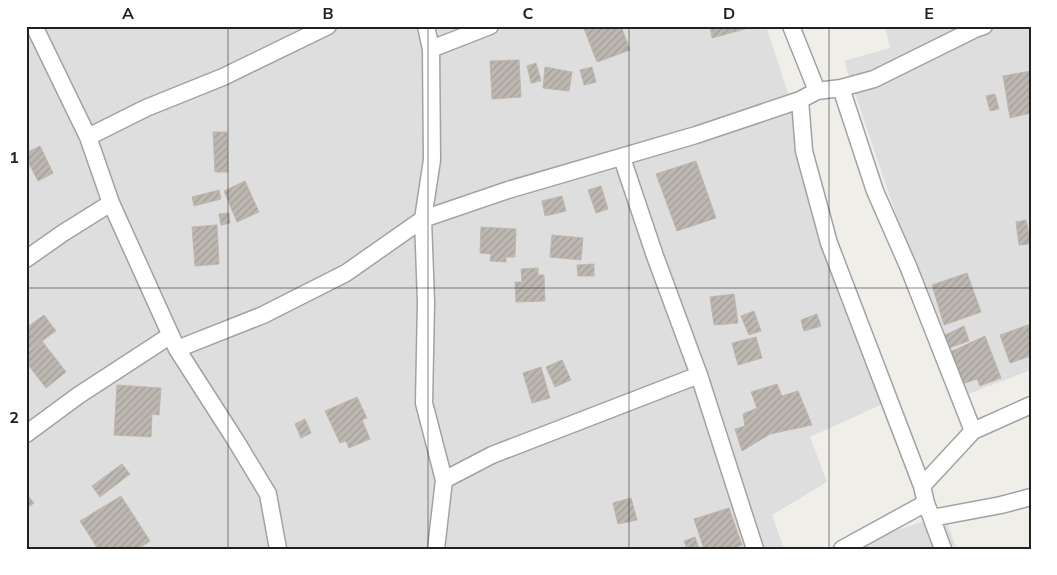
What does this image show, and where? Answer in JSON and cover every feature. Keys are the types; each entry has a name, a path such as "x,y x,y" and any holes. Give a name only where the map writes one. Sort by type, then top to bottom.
{"street":[{"path":"88,137 146,108 223,78 328,26"},
{"path":"426,26 431,49 432,160 423,219 426,302 424,403 444,480 436,549"},
{"path":"431,49 490,26"},
{"path":"792,26 817,91"},
{"path":"26,434 79,395 174,342 263,315 346,273 423,219 508,190 622,158 800,100 817,91 841,88 874,78 984,26"},
{"path":"34,31 88,137 111,203 174,342 268,494 273,548"},
{"path":"841,88 875,191 908,266 973,431"},
{"path":"800,100 804,152 829,243 922,486 926,503 943,549"},
{"path":"622,158 654,256 699,375 755,549"},
{"path":"26,259 63,232 111,203"},
{"path":"444,480 492,455 699,375"},
{"path":"922,486 973,431 1031,406"},
{"path":"932,518 1001,505 1031,497"},
{"path":"842,549 926,503"}],"shaded area":[{"path":"26,26 766,26 889,401 810,437 827,482 772,515 784,549 26,549"},
{"path":"885,26 1031,26 1031,370 958,398 844,61 890,48"},
{"path":"944,515 957,549 837,549"}],"building":[{"path":"583,26 621,26 630,50 597,62"},
{"path":"710,26 744,26 745,29 712,38"},
{"path":"519,60 521,97 492,99 490,61"},
{"path":"536,63 541,81 531,83 527,66"},
{"path":"545,67 572,72 569,91 543,88"},
{"path":"592,67 596,82 584,85 580,70"},
{"path":"1031,71 1031,113 1010,118 1003,76"},
{"path":"995,94 999,109 990,111 986,96"},
{"path":"213,132 227,132 228,172 215,172"},
{"path":"40,146 53,173 38,181 26,158 26,153"},
{"path":"696,161 716,218 677,231 656,174"},
{"path":"245,181 259,212 237,222 224,191"},
{"path":"601,186 608,209 596,213 588,190"},
{"path":"219,190 221,199 194,206 192,197"},
{"path":"562,196 566,211 545,216 542,201"},
{"path":"229,213 230,223 221,225 219,214"},
{"path":"1026,220 1031,244 1019,245 1016,222"},
{"path":"217,225 219,264 195,266 192,227"},
{"path":"481,227 516,229 515,257 506,257 506,262 490,261 491,254 480,253"},
{"path":"552,235 583,238 581,260 550,257"},
{"path":"594,264 594,276 578,276 577,265"},
{"path":"538,268 538,275 544,275 545,301 516,302 515,282 522,282 521,269"},
{"path":"967,273 981,312 944,325 932,285"},
{"path":"734,294 738,323 714,325 710,297"},
{"path":"754,311 761,331 749,335 741,316"},
{"path":"817,314 821,326 804,331 801,320"},
{"path":"44,315 56,331 26,352 26,328"},
{"path":"1031,324 1031,356 1010,363 1000,335"},
{"path":"964,326 969,341 946,349 941,337"},
{"path":"985,336 1001,378 980,386 977,379 959,385 948,353"},
{"path":"756,337 762,358 738,365 732,343"},
{"path":"42,341 66,372 46,388 26,362 26,354"},
{"path":"562,360 571,380 555,387 546,367"},
{"path":"541,367 550,398 532,403 523,373"},
{"path":"777,384 782,396 798,391 812,425 770,434 742,451 735,429 745,426 743,414 757,408 751,392"},
{"path":"117,385 161,388 159,415 152,414 151,437 114,435"},
{"path":"357,397 367,418 362,420 370,439 349,448 346,441 340,443 325,411"},
{"path":"305,419 311,433 301,438 295,424"},
{"path":"122,464 130,474 100,497 92,486"},
{"path":"26,493 34,503 26,509"},
{"path":"121,496 150,541 138,549 98,549 80,521"},
{"path":"631,498 637,520 618,524 613,503"},
{"path":"729,508 742,545 732,549 704,549 694,519"},
{"path":"695,537 699,549 687,549 684,541"}]}
